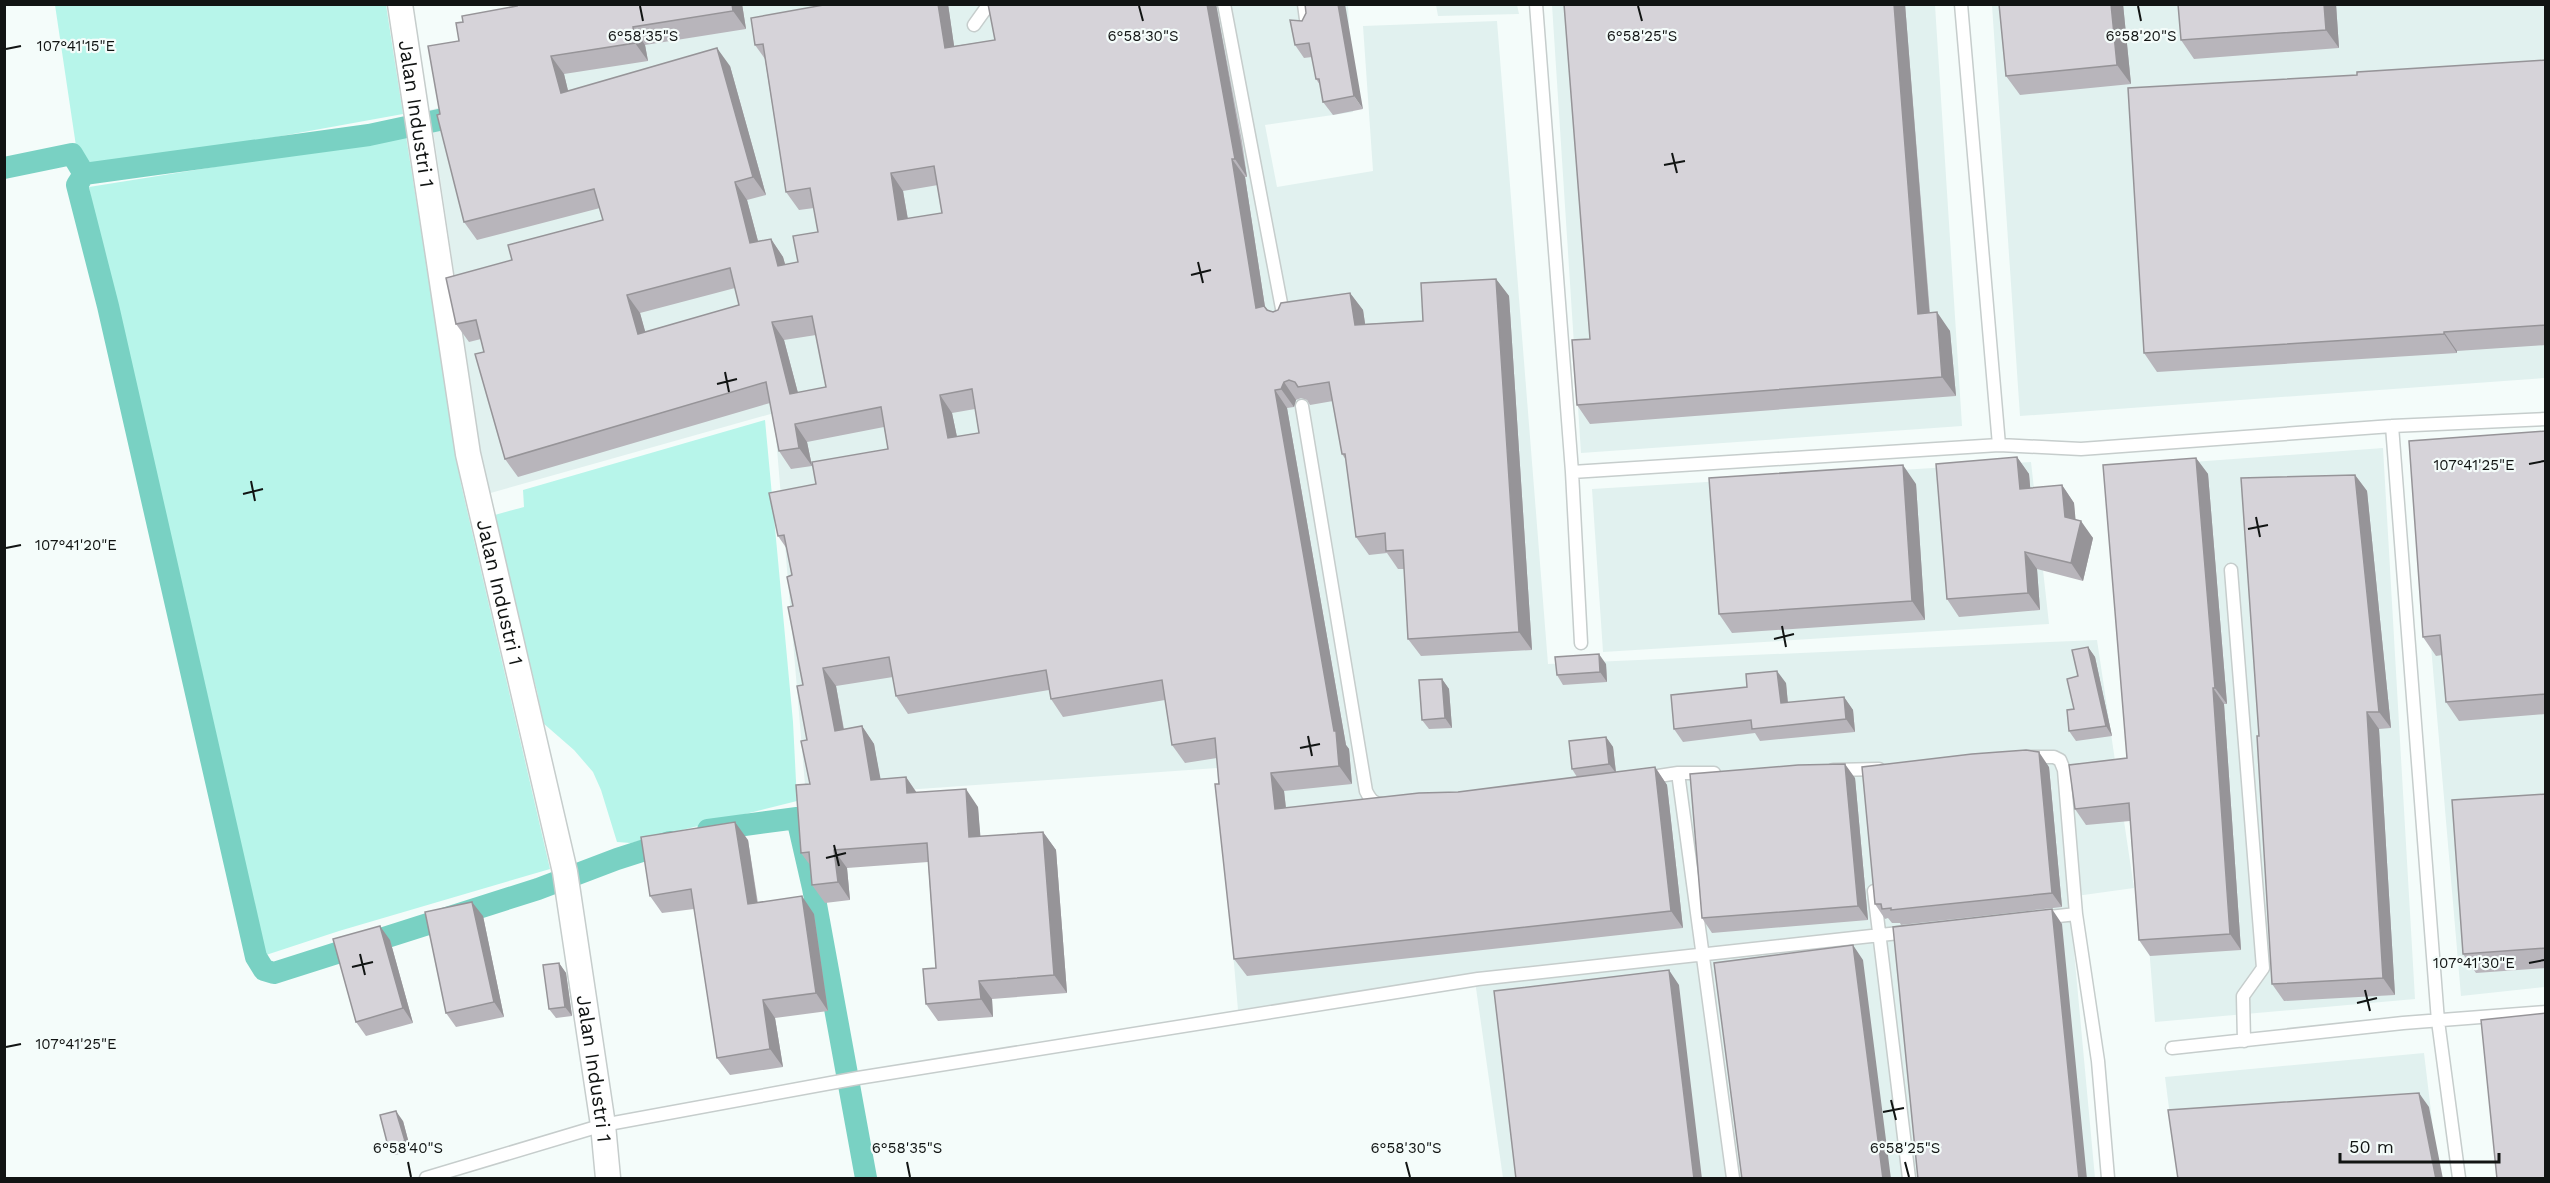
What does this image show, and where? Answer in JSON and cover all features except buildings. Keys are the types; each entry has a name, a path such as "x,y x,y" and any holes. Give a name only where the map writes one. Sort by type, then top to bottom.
{"street":[{"name":"Jalan Industri 1","path":"400,4 468,454 566,880 603,1125 608,1179"}],"lane":[{"path":"974,25 989,4"},
{"path":"1224,4 1285,322"},
{"path":"1304,4 1307,27"},
{"path":"1536,4 1572,472 1581,643"},
{"path":"1960,4 1999,445"},
{"path":"1302,406 1366,791 1370,799 1377,804 1400,804"},
{"path":"1572,472 1999,445 2081,449 2392,426 2546,419"},
{"path":"2392,426 2438,1021 2459,1179"},
{"path":"2231,570 2263,968 2242,996 2244,1041"},
{"path":"2013,758 2054,757 2062,764 2076,914 2098,1061 2108,1179"},
{"path":"1817,771 1864,776 1886,768"},
{"path":"1632,780 1678,773 1724,772"},
{"path":"1678,773 1733,1179"},
{"path":"1873,876 1878,935 1909,1179"},
{"path":"2029,919 2076,914"},
{"path":"426,1179 603,1125 858,1078 1478,979 1924,930"},
{"path":"2172,1048 2546,1012"}],"shaded area":[{"path":"547,5 1348,5 1353,112 1265,125 1277,187 1373,171 1363,26 1497,21 1548,664 2097,640 2134,888 2069,897 2095,1178 1503,1178 1474,974 1238,1010 1217,768 806,797 774,413 487,494 430,110 557,78"},
{"path":"1436,5 1517,5 1519,14 1438,16"},
{"path":"1552,5 1935,5 1962,426 1581,453"},
{"path":"1992,5 2545,5 2545,378 2020,416"},
{"path":"2545,437 2545,987 2461,996 2414,448"},
{"path":"2383,448 2415,999 2155,1022 2111,468"},
{"path":"2031,462 2049,624 1603,652 1592,489"},
{"path":"2424,1053 2439,1178 2178,1178 2165,1077"}],"green space":[{"path":"55,5 386,5 403,114 204,150 84,165 76,146"},
{"path":"406,136 461,484 550,869 339,931 266,955 181,580 97,232 89,187"},
{"path":"765,420 793,722 797,801 631,843 617,842 593,772 574,750 543,723 537,691 491,516 524,507 523,490"}],"waterway":[{"path":"4,168 72,154 84,174 369,135 467,114"},
{"path":"84,174 77,185 108,306 256,957 264,970 274,973 538,889 670,842"},
{"path":"708,830 797,818 813,888 866,1178"}]}
